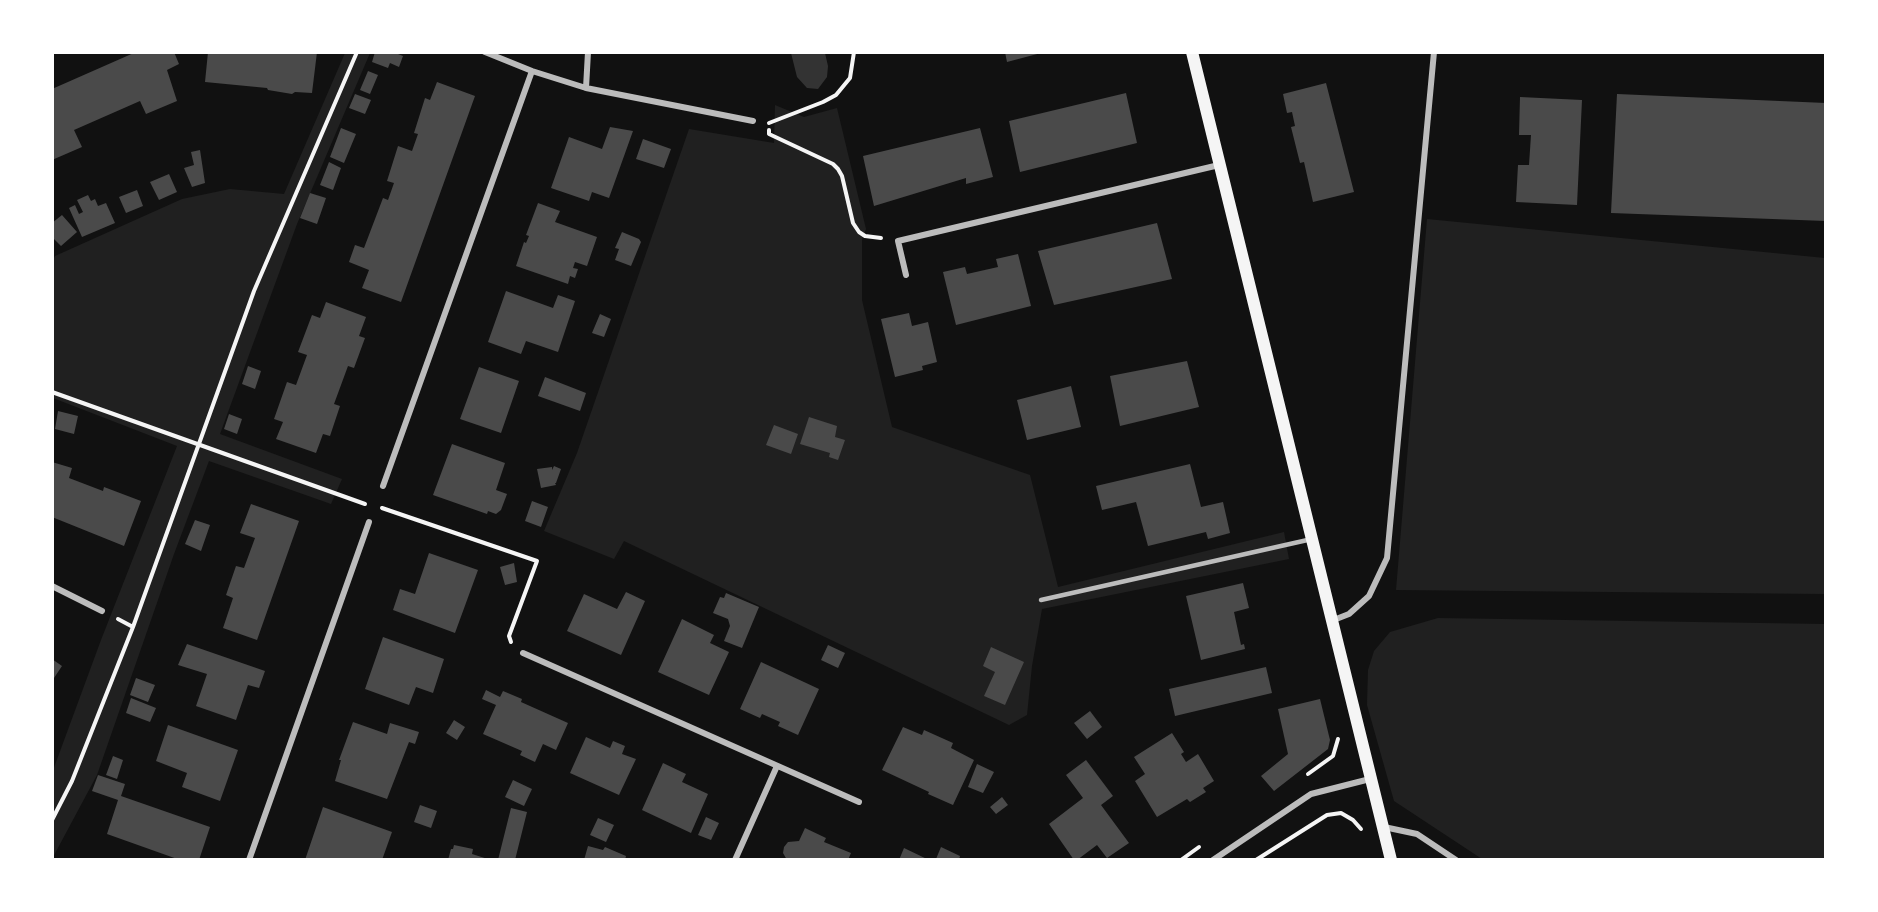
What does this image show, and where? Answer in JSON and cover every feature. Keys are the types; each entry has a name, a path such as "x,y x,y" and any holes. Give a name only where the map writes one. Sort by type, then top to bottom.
{"main road":[{"path":"1192,52 1391,860"}],"street":[{"path":"485,52 532,71 586,88 753,122"},
{"path":"586,88 588,52"},
{"path":"1331,621 1349,614 1370,596 1387,558 1434,52"},
{"path":"382,486 532,71"},
{"path":"906,275 898,241 1220,165"},
{"path":"249,860 369,522"},
{"path":"52,586 102,611"},
{"path":"523,653 859,802"},
{"path":"735,860 777,766"},
{"path":"1213,860 1311,794 1370,779"},
{"path":"1383,826 1417,834 1456,860"}],"lane":[{"path":"1041,600 1311,539"}],"path":[{"path":"52,820 72,781 133,627 254,291 357,52"},
{"path":"753,122 770,123 836,95 850,78 854,52"},
{"path":"770,123 769,134 833,164 838,169 842,176 853,223 859,232 865,236 898,241"},
{"path":"52,392 199,446 537,561 509,636 512,645 523,653"},
{"path":"1256,860 1327,815 1341,813 1353,820 1359,830 1383,826"}],"shaded area":[{"path":"345,53 370,53 297,224 220,434 342,479 331,504 209,461 97,775 52,859 52,773 177,446 53,398 53,260 55,256 182,199 230,189 284,194"},
{"path":"791,53 825,53 828,66 827,77 818,89 807,88 797,77"},
{"path":"775,105 804,117 837,108 866,229 862,240 862,300 892,427 1030,475 1058,587 1284,532 1289,559 1042,609 1032,666 1027,715 1009,725 624,541 614,559 544,531 577,453 689,129 774,143"},
{"path":"1427,219 1825,258 1825,594 1396,590"},
{"path":"1438,618 1825,624 1825,859 1482,859 1394,801 1367,705 1368,670 1374,651 1390,632"}],"building":[{"path":"136,52 174,52 179,64 167,70 177,101 146,114 140,101 74,130 82,147 52,160 52,89"},
{"path":"208,52 317,52 312,93 295,92 292,94 267,88 205,82"},
{"path":"375,52 393,52 403,56 399,67 390,63 388,68 372,62"},
{"path":"1005,52 1041,52 1041,53 1007,62"},
{"path":"368,71 378,75 370,94 360,90"},
{"path":"437,82 475,96 401,302 362,288 369,270 349,262 355,245 364,248 383,198 388,200 394,183 387,181 398,146 412,151 418,134 414,133 425,98 430,100"},
{"path":"1326,83 1354,192 1313,202 1304,162 1300,163 1291,127 1295,126 1292,112 1287,113 1283,94"},
{"path":"1126,93 1137,143 1020,172 1009,121"},
{"path":"355,94 371,100 365,114 349,108"},
{"path":"1617,94 1826,103 1826,221 1611,213"},
{"path":"1520,97 1582,100 1577,205 1516,202 1518,165 1529,165 1531,135 1519,135"},
{"path":"610,127 633,131 609,198 592,192 589,201 551,188 569,137 602,149"},
{"path":"341,128 356,134 344,163 330,157"},
{"path":"980,128 993,177 966,184 966,178 874,206 863,156"},
{"path":"643,139 671,149 664,168 636,159"},
{"path":"200,150 205,183 192,187 184,168 194,165 191,152"},
{"path":"329,162 341,168 333,190 320,185"},
{"path":"169,174 177,192 159,200 150,182"},
{"path":"137,190 143,206 126,213 119,197"},
{"path":"310,193 326,198 317,224 300,218"},
{"path":"88,195 91,201 95,199 98,206 106,203 115,223 82,237 69,208 75,205 79,214 83,212 77,200"},
{"path":"538,203 560,211 555,222 597,237 587,266 575,262 573,268 578,269 575,278 570,276 568,284 516,266 524,242 526,243 529,236 526,235"},
{"path":"62,215 77,232 61,246 52,237 52,223"},
{"path":"1157,223 1172,279 1054,305 1038,251"},
{"path":"622,232 641,242 631,266 615,260 619,249 615,248"},
{"path":"1018,254 1031,306 956,325 943,272 965,267 967,274 998,267 996,259"},
{"path":"506,291 553,308 558,295 575,301 558,352 526,341 521,354 488,342"},
{"path":"326,302 366,317 359,336 365,338 354,368 348,366 334,404 340,406 330,436 323,434 316,453 276,439 283,422 274,419 287,382 296,385 307,355 298,352 312,315 320,318"},
{"path":"909,313 912,326 928,322 937,362 922,366 923,370 895,377 881,319"},
{"path":"600,314 611,319 604,337 592,333"},
{"path":"1187,361 1199,407 1120,426 1110,376"},
{"path":"248,366 261,371 255,389 242,384"},
{"path":"479,367 519,381 501,433 460,419"},
{"path":"545,377 586,393 580,411 538,396"},
{"path":"1071,386 1081,427 1027,440 1017,400"},
{"path":"58,411 78,416 74,434 55,429"},
{"path":"229,414 242,419 237,434 224,429"},
{"path":"809,417 837,426 835,437 845,440 838,460 829,457 830,453 800,444"},
{"path":"774,425 798,434 791,454 766,445"},
{"path":"452,444 505,463 496,490 507,494 501,510 496,514 488,511 487,514 433,495"},
{"path":"52,462 72,468 69,478 103,491 104,487 141,501 124,546 52,517"},
{"path":"1190,464 1201,507 1223,502 1230,533 1208,539 1206,532 1148,546 1136,502 1102,510 1096,486"},
{"path":"554,466 561,469 556,485 541,488 537,469 552,467 552,470"},
{"path":"532,501 548,507 541,527 525,521"},
{"path":"251,504 299,521 257,640 223,628 233,598 226,595 236,566 244,568 255,538 240,533"},
{"path":"195,520 210,525 201,551 185,544"},
{"path":"429,553 478,570 455,633 393,610 400,589 415,594"},
{"path":"514,563 517,582 505,585 500,567"},
{"path":"1243,583 1249,608 1234,612 1241,645 1244,644 1245,649 1201,660 1186,596"},
{"path":"626,592 645,601 621,655 567,631 584,594 617,609"},
{"path":"726,593 759,607 742,648 724,641 730,626 728,619 713,613 720,597 724,598"},
{"path":"682,619 714,635 710,643 729,652 709,695 658,672"},
{"path":"383,637 444,659 433,693 416,687 409,705 365,689"},
{"path":"187,644 265,671 259,688 248,685 236,720 196,706 207,674 178,665"},
{"path":"828,645 845,653 838,668 821,660"},
{"path":"991,647 1024,662 1005,705 984,696 995,672 983,666"},
{"path":"52,659 62,666 52,681"},
{"path":"761,662 819,689 798,735 778,726 780,722 762,714 760,718 740,709"},
{"path":"1266,667 1272,693 1175,716 1169,689"},
{"path":"136,678 155,685 148,702 130,695"},
{"path":"486,690 500,697 503,691 522,699 521,702 568,723 556,750 543,744 535,762 520,755 522,751 483,734 496,705 482,699"},
{"path":"131,698 156,708 150,722 126,713"},
{"path":"1320,699 1330,740 1328,749 1274,791 1261,776 1288,754 1278,709"},
{"path":"1090,711 1102,727 1087,739 1074,723"},
{"path":"454,720 465,727 457,740 446,733"},
{"path":"353,722 387,734 390,723 419,732 415,744 409,742 387,799 335,781 341,760 339,760"},
{"path":"168,725 238,750 220,801 182,787 187,773 156,761"},
{"path":"903,727 922,735 924,730 953,743 951,748 974,760 953,805 882,770"},
{"path":"1172,733 1184,752 1181,754 1186,762 1198,754 1214,781 1203,788 1206,792 1190,802 1187,799 1157,817 1135,781 1145,774 1134,757"},
{"path":"586,737 610,748 613,741 625,746 622,754 636,759 619,795 570,773"},
{"path":"113,756 123,760 117,779 106,775"},
{"path":"1086,760 1113,796 1101,805 1129,843 1107,858 1097,845 1074,860 1049,824 1083,798 1066,775"},
{"path":"663,763 686,774 682,782 708,794 691,833 642,810"},
{"path":"977,764 994,772 983,793 968,787"},
{"path":"98,775 125,784 121,796 210,827 199,860 180,860 107,834 118,800 92,791"},
{"path":"513,780 532,789 524,806 505,797"},
{"path":"1002,797 1008,805 996,814 990,807"},
{"path":"420,805 437,811 431,828 414,822"},
{"path":"323,807 392,832 382,860 305,860"},
{"path":"511,808 527,812 515,860 498,860"},
{"path":"706,817 719,823 711,840 698,835"},
{"path":"598,818 614,825 606,842 590,835"},
{"path":"805,828 826,838 824,842 851,853 848,860 787,860 783,853 784,847 788,842 799,841"},
{"path":"454,845 473,849 472,854 491,860 448,860"},
{"path":"588,846 603,850 605,847 626,856 625,860 584,860"},
{"path":"941,847 960,856 959,860 936,859"},
{"path":"904,848 929,860 899,860"}]}
